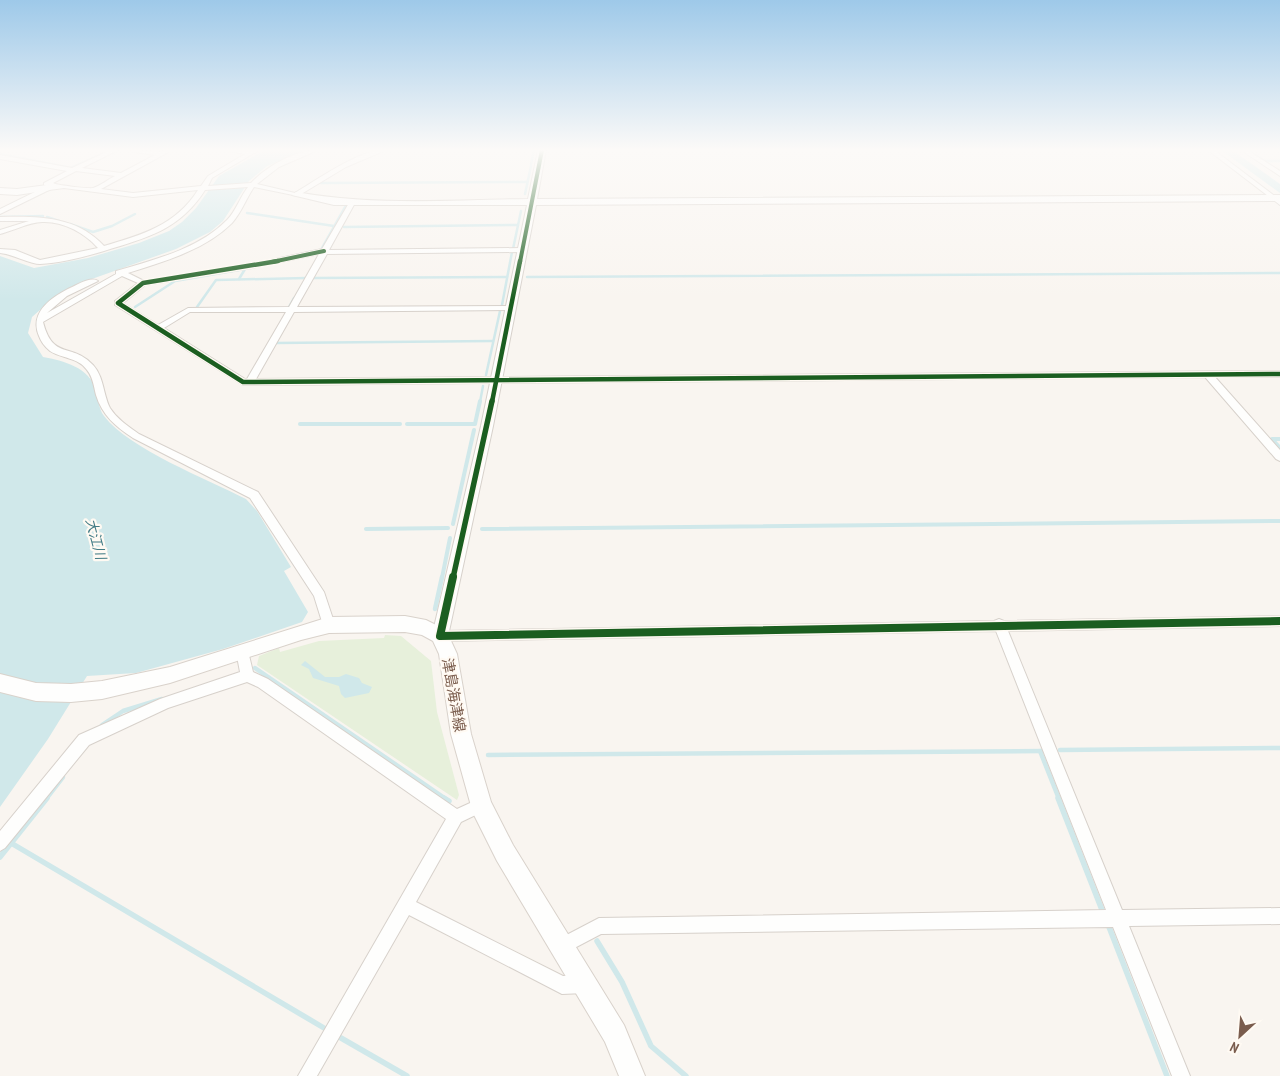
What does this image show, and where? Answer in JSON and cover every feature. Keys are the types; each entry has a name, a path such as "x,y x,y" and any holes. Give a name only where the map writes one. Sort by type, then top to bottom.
{"main road":[{"path":"0,683 36,692 71,693 122,687 170,675 300,632 329,625 405,624 426,628 440,636"},
{"name":"津島海津線","path":"440,636 448,654 460,734 481,805 504,854 563,946 615,1034 632,1076"}],"street":[{"path":"0,212 23,200"},
{"path":"0,251 12,252 39,262 85,254 146,236 162,228 183,213 194,200"},
{"path":"242,200 231,220 212,235 122,273 39,321 44,340 52,350 88,365 96,377 106,408 124,428 136,436 254,495 288,544 320,596 329,625"},
{"path":"324,200 352,203 1051,200"},
{"path":"250,382 352,203"},
{"path":"531,203 497,380 440,636 999,624 1280,621"},
{"path":"0,219 42,218 88,232 102,248"},
{"path":"0,232 42,218"},
{"path":"522,250 324,251 252,266 143,283 118,303 243,382 1280,374"},
{"path":"122,273 143,283"},
{"path":"158,328 188,310 511,308"},
{"path":"1208,375 1280,457"},
{"path":"999,624 1181,1076"},
{"path":"242,652 247,676"},
{"path":"0,843 84,740 165,703 247,676 263,683 456,817"},
{"path":"308,1076 456,817 481,805"},
{"path":"406,905 562,985 585,984"},
{"path":"563,946 599,926 1280,916"}],"green space":[{"path":"385,635 401,636 431,661 437,712 459,795 457,800 257,665 259,656 279,648 280,652 319,641 384,638"}],"water":[{"name":"大江川","path":"202,200 237,200 223,221 210,232 176,249 75,285 57,295 32,317 28,333 43,357 75,366 88,376 93,382 104,416 131,440 170,462 246,499 257,511 291,567 284,571 308,612 302,622 223,649 136,673 87,676 48,739 0,807 0,256 34,268 88,258 139,243 169,231 182,222"},
{"path":"305,661 325,677 339,677 346,674 359,678 362,683 372,687 369,693 345,698 341,694 339,686 313,678 309,669 301,665"}],"waterway":[{"path":"322,248 345,207"},
{"path":"513,249 521,211"},
{"path":"247,213 334,226"},
{"path":"70,224 93,232 112,226 135,214"},
{"path":"0,217 43,216"},
{"path":"47,217 59,221"},
{"path":"344,227 518,225"},
{"path":"502,305 512,252"},
{"path":"135,307 175,281 245,269 239,279"},
{"path":"527,277 1280,273"},
{"path":"312,278 507,277"},
{"path":"197,307 216,280 306,278"},
{"path":"289,307 294,298"},
{"path":"486,375 500,311"},
{"path":"275,343 493,341"},
{"path":"480,402 483,386"},
{"path":"407,424 475,424 480,401"},
{"path":"300,424 400,424"},
{"path":"453,524 474,430"},
{"path":"1280,439 1272,439 1280,448"},
{"path":"482,529 1280,521"},
{"path":"366,529 448,528"},
{"path":"442,578 450,538"},
{"path":"435,609 442,577"},
{"path":"255,668 446,799"},
{"path":"102,725 123,711 162,699"},
{"path":"1060,750 1280,748"},
{"path":"488,755 1040,751"},
{"path":"1040,751 1059,799"},
{"path":"46,799 63,777"},
{"path":"11,843 47,798"},
{"path":"444,798 449,801"},
{"path":"1058,798 1102,910"},
{"path":"0,857 11,843"},
{"path":"11,843 324,1028"},
{"path":"1109,927 1167,1076"},
{"path":"597,941 622,982 651,1046 686,1076"},
{"path":"341,1038 407,1076"}],"cycle path":[{"path":"532,200 487,426 440,636 1280,621"},
{"path":"324,251 252,266 143,283 118,303 243,382 1280,374"}]}
